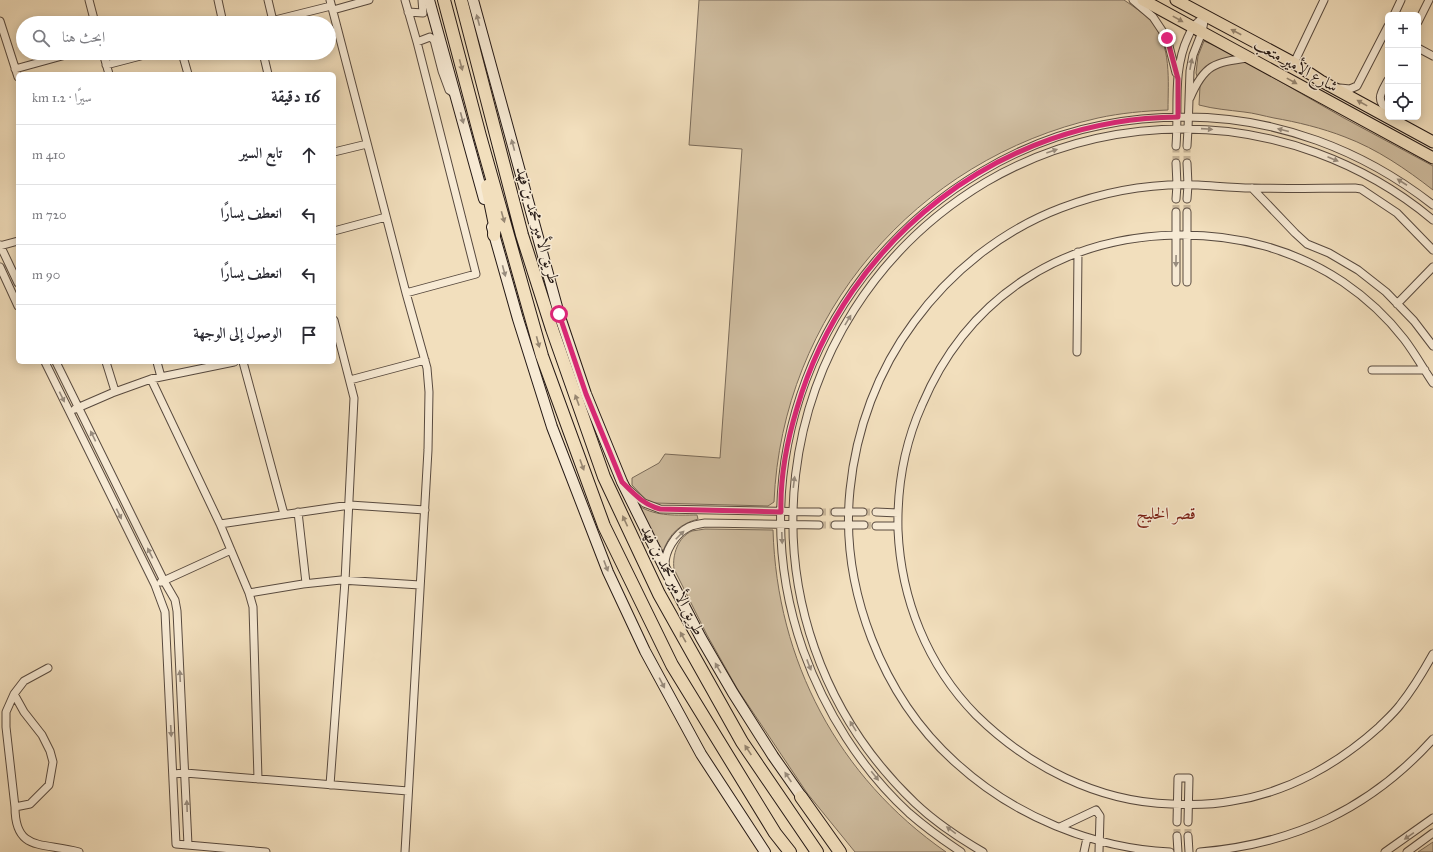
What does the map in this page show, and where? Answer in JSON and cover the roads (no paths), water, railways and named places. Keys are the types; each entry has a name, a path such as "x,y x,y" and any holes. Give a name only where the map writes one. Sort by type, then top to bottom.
{"highway":[{"name":"طريق الأمير محمد بن فهد","path":"444,0 484,151 542,356 604,526 672,665 775,833 790,852"},
{"name":"طريق الأمير محمد بن فهد","path":"461,0 522,236 552,330 604,478 659,594 738,735 816,852"},
{"path":"484,151 483,164 495,225 494,235"},
{"path":"801,797 840,852"}],"main road":[{"path":"429,0 518,319 552,427 608,572 646,651 701,754 765,852"},
{"path":"473,0 559,314 586,394 622,482 701,638 733,693 801,797 847,852"},
{"name":"شارع الأمير متعب","path":"1143,0 1433,158"},
{"name":"شارع الأمير متعب","path":"1176,0 1294,63 1321,81 1433,142"}],"street":[{"path":"89,0 93,16"},
{"path":"218,0 221,16"},
{"path":"268,0 272,16"},
{"path":"291,16 331,5 369,0"},
{"path":"405,0 476,274 406,293"},
{"path":"408,12 423,13 422,0"},
{"path":"1133,0 1153,17 1167,38 1176,64 1178,79 1178,129 1176,146"},
{"path":"1294,63 1324,0"},
{"path":"1395,12 1401,0"},
{"path":"1421,16 1429,0"},
{"path":"331,5 334,16"},
{"path":"1176,64 1184,45 1198,30 1206,16"},
{"path":"0,21 16,72"},
{"path":"336,24 427,368 429,413 425,510 405,852"},
{"path":"1187,146 1190,71 1198,30"},
{"path":"1321,81 1342,89 1350,89 1358,86 1385,32"},
{"path":"417,42 430,38 434,40 442,71 449,90 456,95"},
{"path":"1421,50 1433,56"},
{"path":"1189,102 1198,81 1205,72 1214,66 1230,60 1249,58"},
{"path":"15,69 47,60"},
{"path":"105,60 108,72"},
{"path":"106,65 125,60"},
{"path":"184,60 187,72"},
{"path":"264,60 267,72"},
{"path":"1385,85 1380,94 1380,99 1385,108"},
{"path":"960,852 908,813 877,779 850,745 829,709 810,668 795,624 787,588 782,549 781,512 782,486 792,423 808,373 826,334 849,295 873,263 898,236 929,207 965,181 1011,155 1035,145 1062,135 1100,125 1140,119 1178,117 1220,118 1246,122 1302,135 1334,146 1365,160 1394,177 1433,205"},
{"path":"1397,120 1404,126"},
{"path":"983,852 936,820 917,804 877,761 849,721 821,664 808,629 799,586 794,548 794,487 799,447 819,378 837,339 859,302 882,271 906,244 937,216 972,191 1002,173 1033,158 1102,137 1141,130 1218,130 1298,146 1330,158 1382,183 1405,198 1433,220"},
{"path":"336,152 367,144"},
{"path":"1176,163 1176,199"},
{"path":"1187,163 1187,199"},
{"path":"1170,852 1148,851 1100,842 1060,827 1016,806 955,763 941,749 907,707 892,682 881,659 863,613 854,576 849,512 850,492 855,457 872,398 887,364 926,306 947,283 973,260 1002,238 1040,217 1060,208 1114,192 1147,186 1177,185 1252,188 1361,189 1397,213 1433,250"},
{"path":"1252,188 1307,244 1329,253 1358,270 1386,292 1414,321 1433,346"},
{"path":"1176,212 1176,282"},
{"path":"1187,212 1187,282"},
{"path":"336,230 386,217"},
{"path":"1433,383 1406,342 1380,313 1362,297 1328,273 1290,255 1261,245 1229,238 1177,235 1152,236 1125,240 1078,252 1046,266 1003,295 961,336 947,355 930,386 911,434 901,474 898,513 900,556 903,577 917,626 946,680 977,716 1001,738 1028,758 1062,776 1109,794 1136,800 1178,804 1230,802 1266,793 1316,772 1335,761 1364,740 1401,705 1433,654"},
{"path":"16,242 0,246 16,278"},
{"path":"1077,352 1078,252"},
{"path":"0,267 16,302"},
{"path":"1397,304 1433,267"},
{"path":"330,785 350,505 354,398 350,380 336,337"},
{"path":"350,380 425,360"},
{"path":"46,364 155,585 165,612 176,844 266,852"},
{"path":"57,364 164,581 175,600 177,611 188,845"},
{"path":"107,364 116,392"},
{"path":"158,364 161,377"},
{"path":"69,411 151,379 201,365 212,364"},
{"path":"244,364 284,514"},
{"path":"1372,370 1425,370"},
{"path":"151,379 220,524 253,606 258,779"},
{"path":"622,482 644,503 660,509 818,512"},
{"path":"220,524 350,505 425,510"},
{"path":"298,512 306,583"},
{"path":"835,512 863,512"},
{"path":"876,512 898,513"},
{"path":"665,569 666,556 676,538 681,532 690,526 705,523 819,525"},
{"path":"835,525 864,525"},
{"path":"876,526 898,526"},
{"path":"155,585 231,550"},
{"path":"249,593 306,583 345,581 420,585"},
{"path":"48,668 24,681 14,694 6,712 6,727 15,807 15,820 18,836 24,843 40,848 67,849 78,852"},
{"path":"14,694 24,712 42,734 50,751 53,762 52,775 49,785 30,804 15,807"},
{"path":"1200,852 1230,849 1277,839 1309,828 1336,815 1361,801 1394,777 1433,739"},
{"path":"173,774 185,773 408,791"},
{"path":"1177,822 1178,778 1189,778 1188,822"},
{"path":"1060,827 1096,810 1100,816 1099,852"},
{"path":"1385,852 1433,818"},
{"path":"1407,852 1433,833"},
{"path":"1177,836 1178,852"},
{"path":"1188,836 1188,852"},
{"path":"1084,852 1087,838"}],"tunnel":[{"path":"1176,146 1176,163"},
{"path":"1187,146 1187,163"},
{"path":"1176,199 1176,212"},
{"path":"1187,199 1187,212"},
{"path":"819,512 835,512"},
{"path":"863,512 876,512"},
{"path":"819,525 835,525"},
{"path":"864,525 876,526"},
{"path":"1177,822 1177,836"},
{"path":"1188,822 1188,836"}],"district":[{"name":"قصر الخليج","path":"1166,513"}]}
